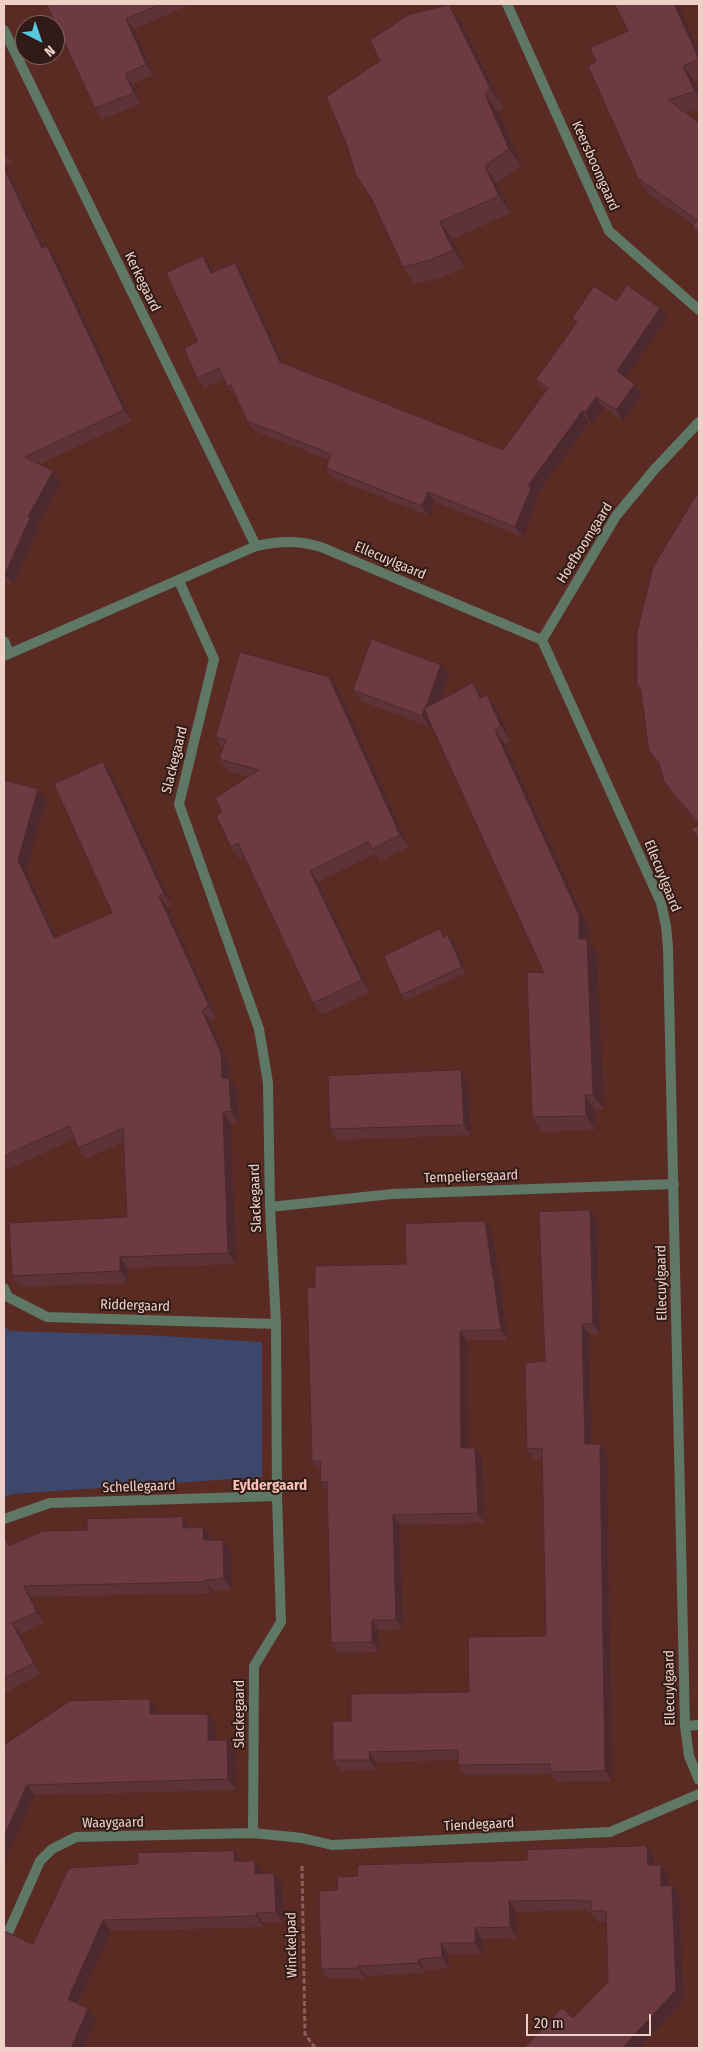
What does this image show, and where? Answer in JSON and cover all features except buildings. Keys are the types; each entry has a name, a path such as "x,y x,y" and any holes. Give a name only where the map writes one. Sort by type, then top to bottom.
{"street":[{"name":"Keersboomgaard","path":"507,4 609,231 699,310"},
{"name":"Kerkegaard","path":"4,30 256,546"},
{"name":"Hoefboomgaard","path":"542,640 616,516 654,470 699,422"},
{"name":"Ellecuylgaard","path":"6,654 179,581 256,546 291,541 306,542 321,547 542,640 663,910 668,948 685,1726 689,1756 699,1780"},
{"name":"Slackegaard","path":"179,581 214,659 179,804 259,1030 268,1083 270,1207 276,1324 277,1496 281,1622 254,1666 253,1833"},
{"path":"4,641 6,654"},
{"name":"Tempeliersgaard","path":"270,1207 392,1194 674,1184"},
{"name":"Riddergaard","path":"4,1288 8,1297 47,1317 276,1324"},
{"name":"Schellegaard","path":"4,1519 50,1504 277,1496"},
{"path":"685,1726 699,1726"},
{"name":"Tiendegaard","path":"253,1833 302,1838 332,1845 610,1832 699,1794"},
{"name":"Waaygaard","path":"4,1942 40,1861 52,1849 64,1842 76,1837 253,1833"}],"path":[{"name":"Winckelpad","path":"302,1838 305,2034 315,2048"}],"shaded area":[{"path":"4,1326 10,1331 147,1335 262,1342 262,1477 12,1494 4,1498"}],"district":[{"name":"Eyldergaard","path":"270,1486"}]}
